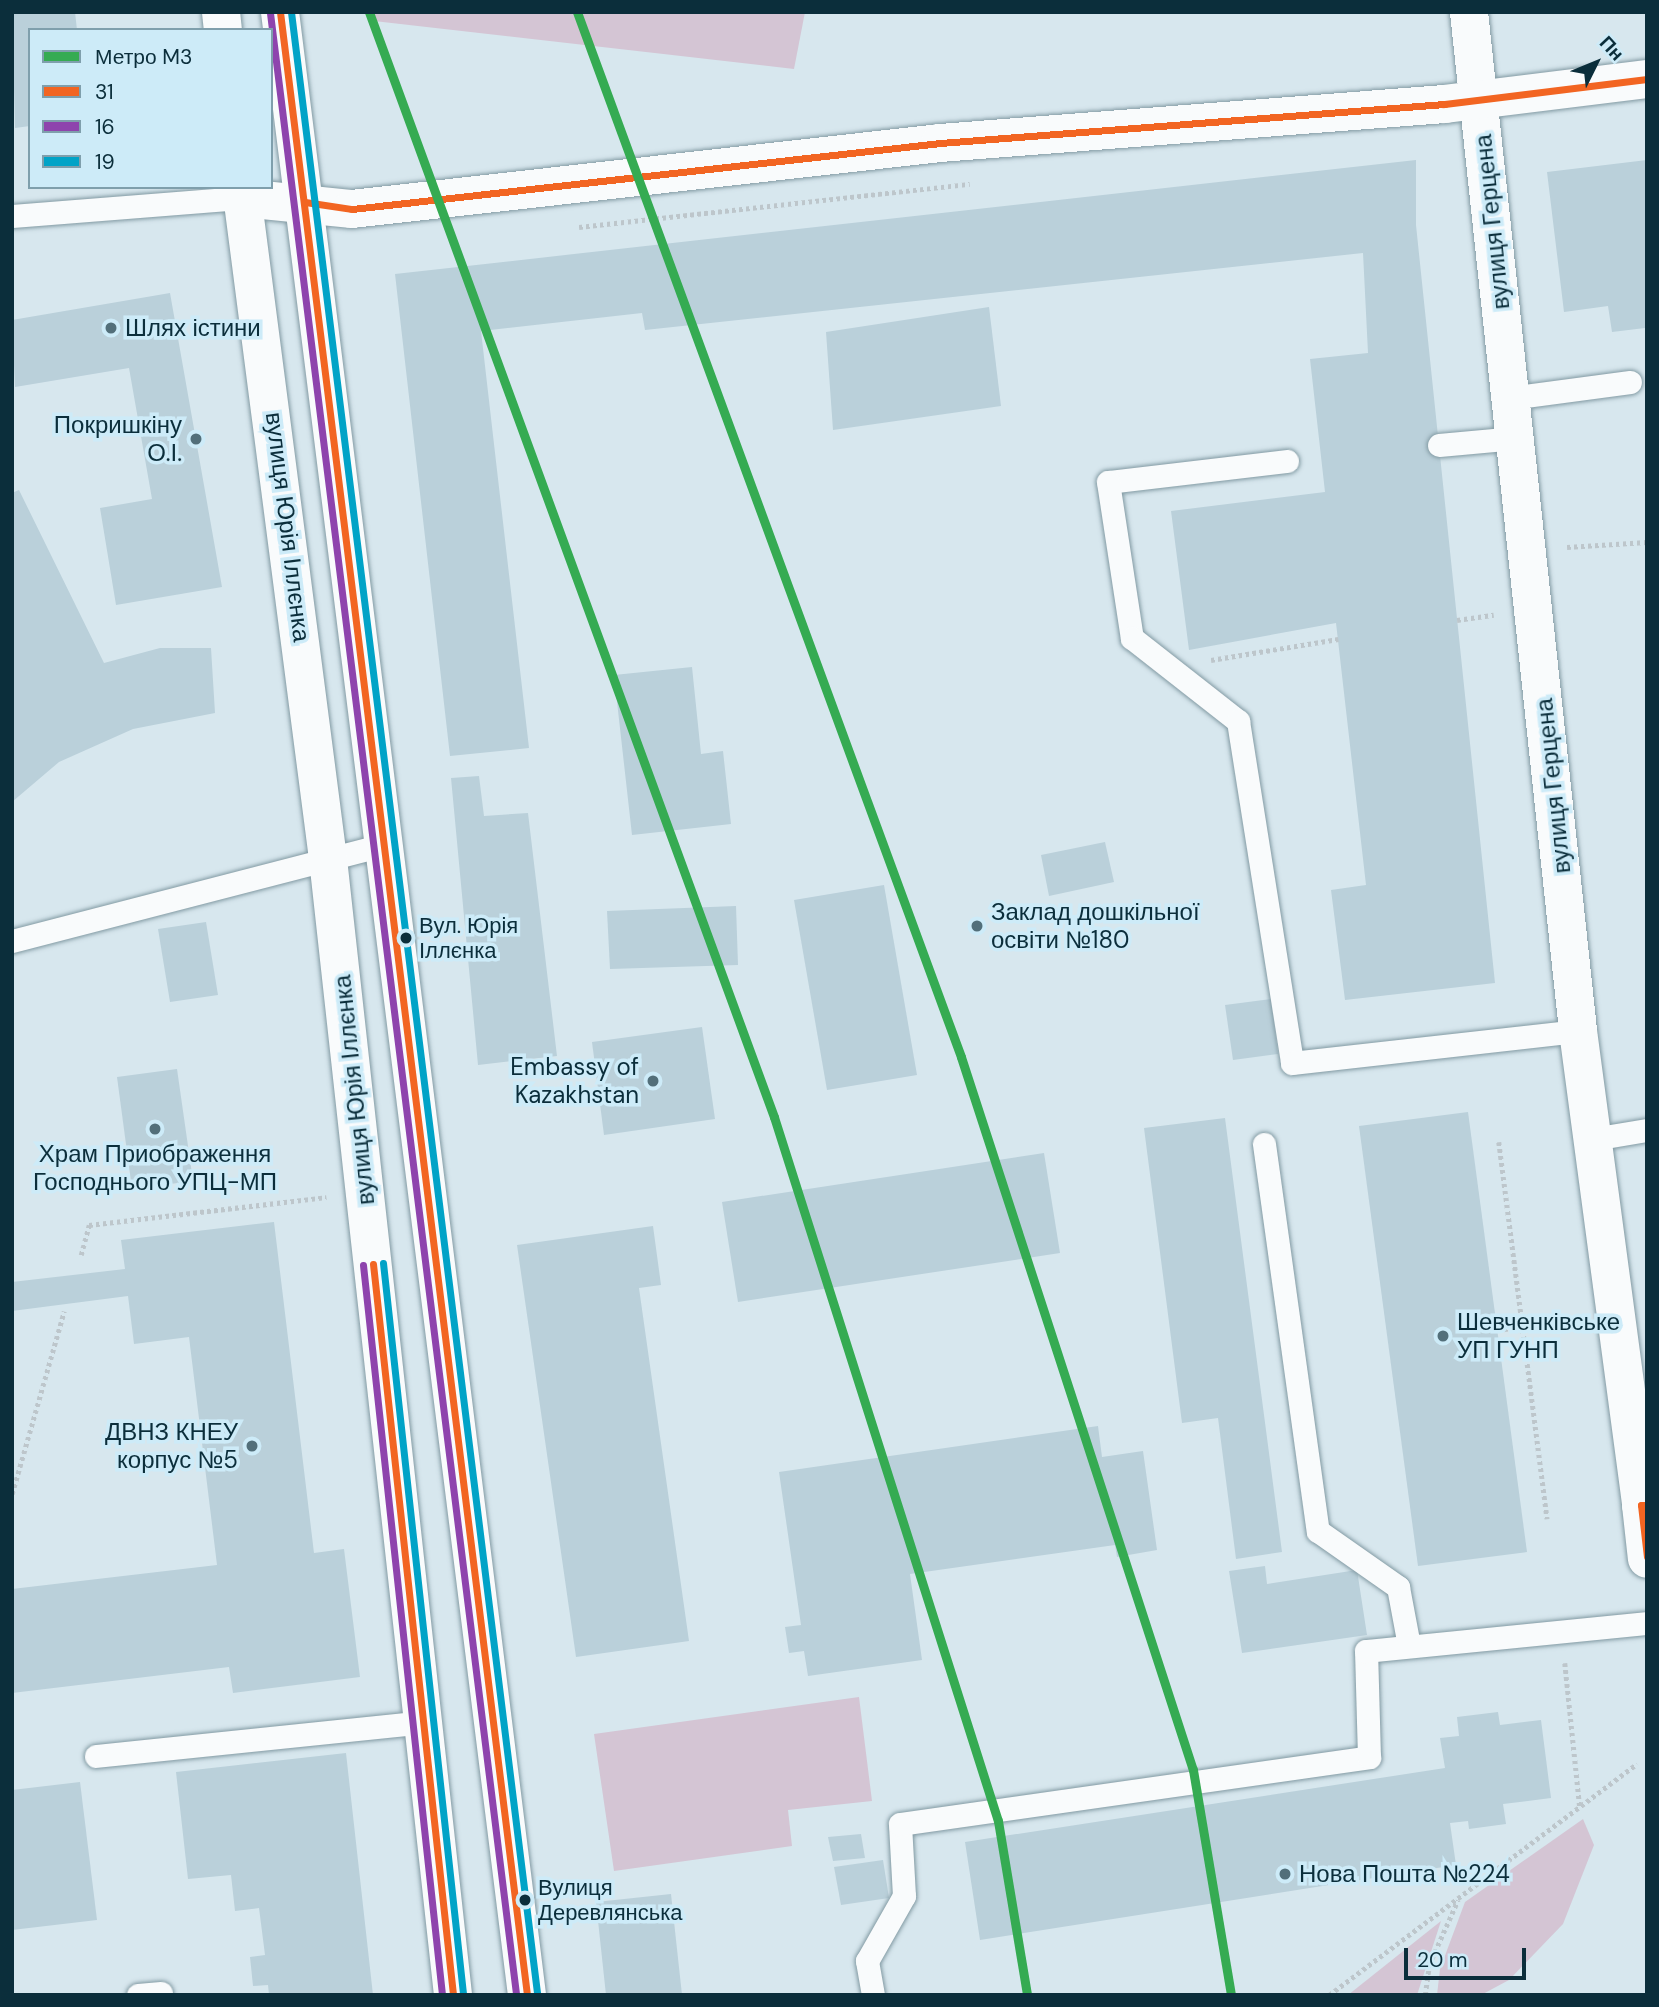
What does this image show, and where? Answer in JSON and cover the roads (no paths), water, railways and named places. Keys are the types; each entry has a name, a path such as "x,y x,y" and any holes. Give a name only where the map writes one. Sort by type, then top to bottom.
{"main road":[{"path":"279,12 305,202 527,1995"},
{"name":"вулиця Герцена","path":"1469,12 1578,1031 1644,1505 1647,1559"},
{"path":"242,193 352,209 940,143 1479,100 1647,79"},
{"name":"вулиця Юрія Іллєнка","path":"242,193 328,859 453,1995"}],"lane":[{"path":"12,216 242,193"},
{"path":"1510,398 1630,382"},
{"path":"1439,445 1516,438"},
{"path":"1287,461 1108,482 1132,638 1238,721 1292,1063 1578,1031"},
{"path":"12,941 384,845"},
{"path":"1593,1139 1647,1130"},
{"path":"1264,1144 1318,1531 1398,1587 1409,1646"},
{"path":"873,1995 867,1961 904,1896 900,1824 1369,1757 1366,1651 1647,1623"},
{"path":"96,1756 423,1722"},
{"path":"138,1995 161,1993"}],"metro line":[{"name":"M3","path":"369,12 774,1117 998,1821 1027,1995"},
{"name":"M3","path":"577,12 961,1057 1193,1770 1231,1995"}],"place":[{"name":"Шлях істини","path":"111,328"},
{"name":"Покришкіну О.І.","path":"196,439"},
{"name":"Заклад дошкільної освіти №180","path":"977,926"},
{"name":"Вул. Юрія Іллєнка","path":"406,938"},
{"name":"Embassy of Kazakhstan","path":"653,1081"},
{"name":"Храм Приображення Господнього УПЦ-МП","path":"155,1129"},
{"name":"Шевченківське УП ГУНП","path":"1443,1336"},
{"name":"ДВНЗ КНЕУ корпус №5","path":"252,1446"},
{"name":"Нова Пошта №224","path":"1285,1874"},
{"name":"Вулиця Деревлянська","path":"525,1900"}]}
